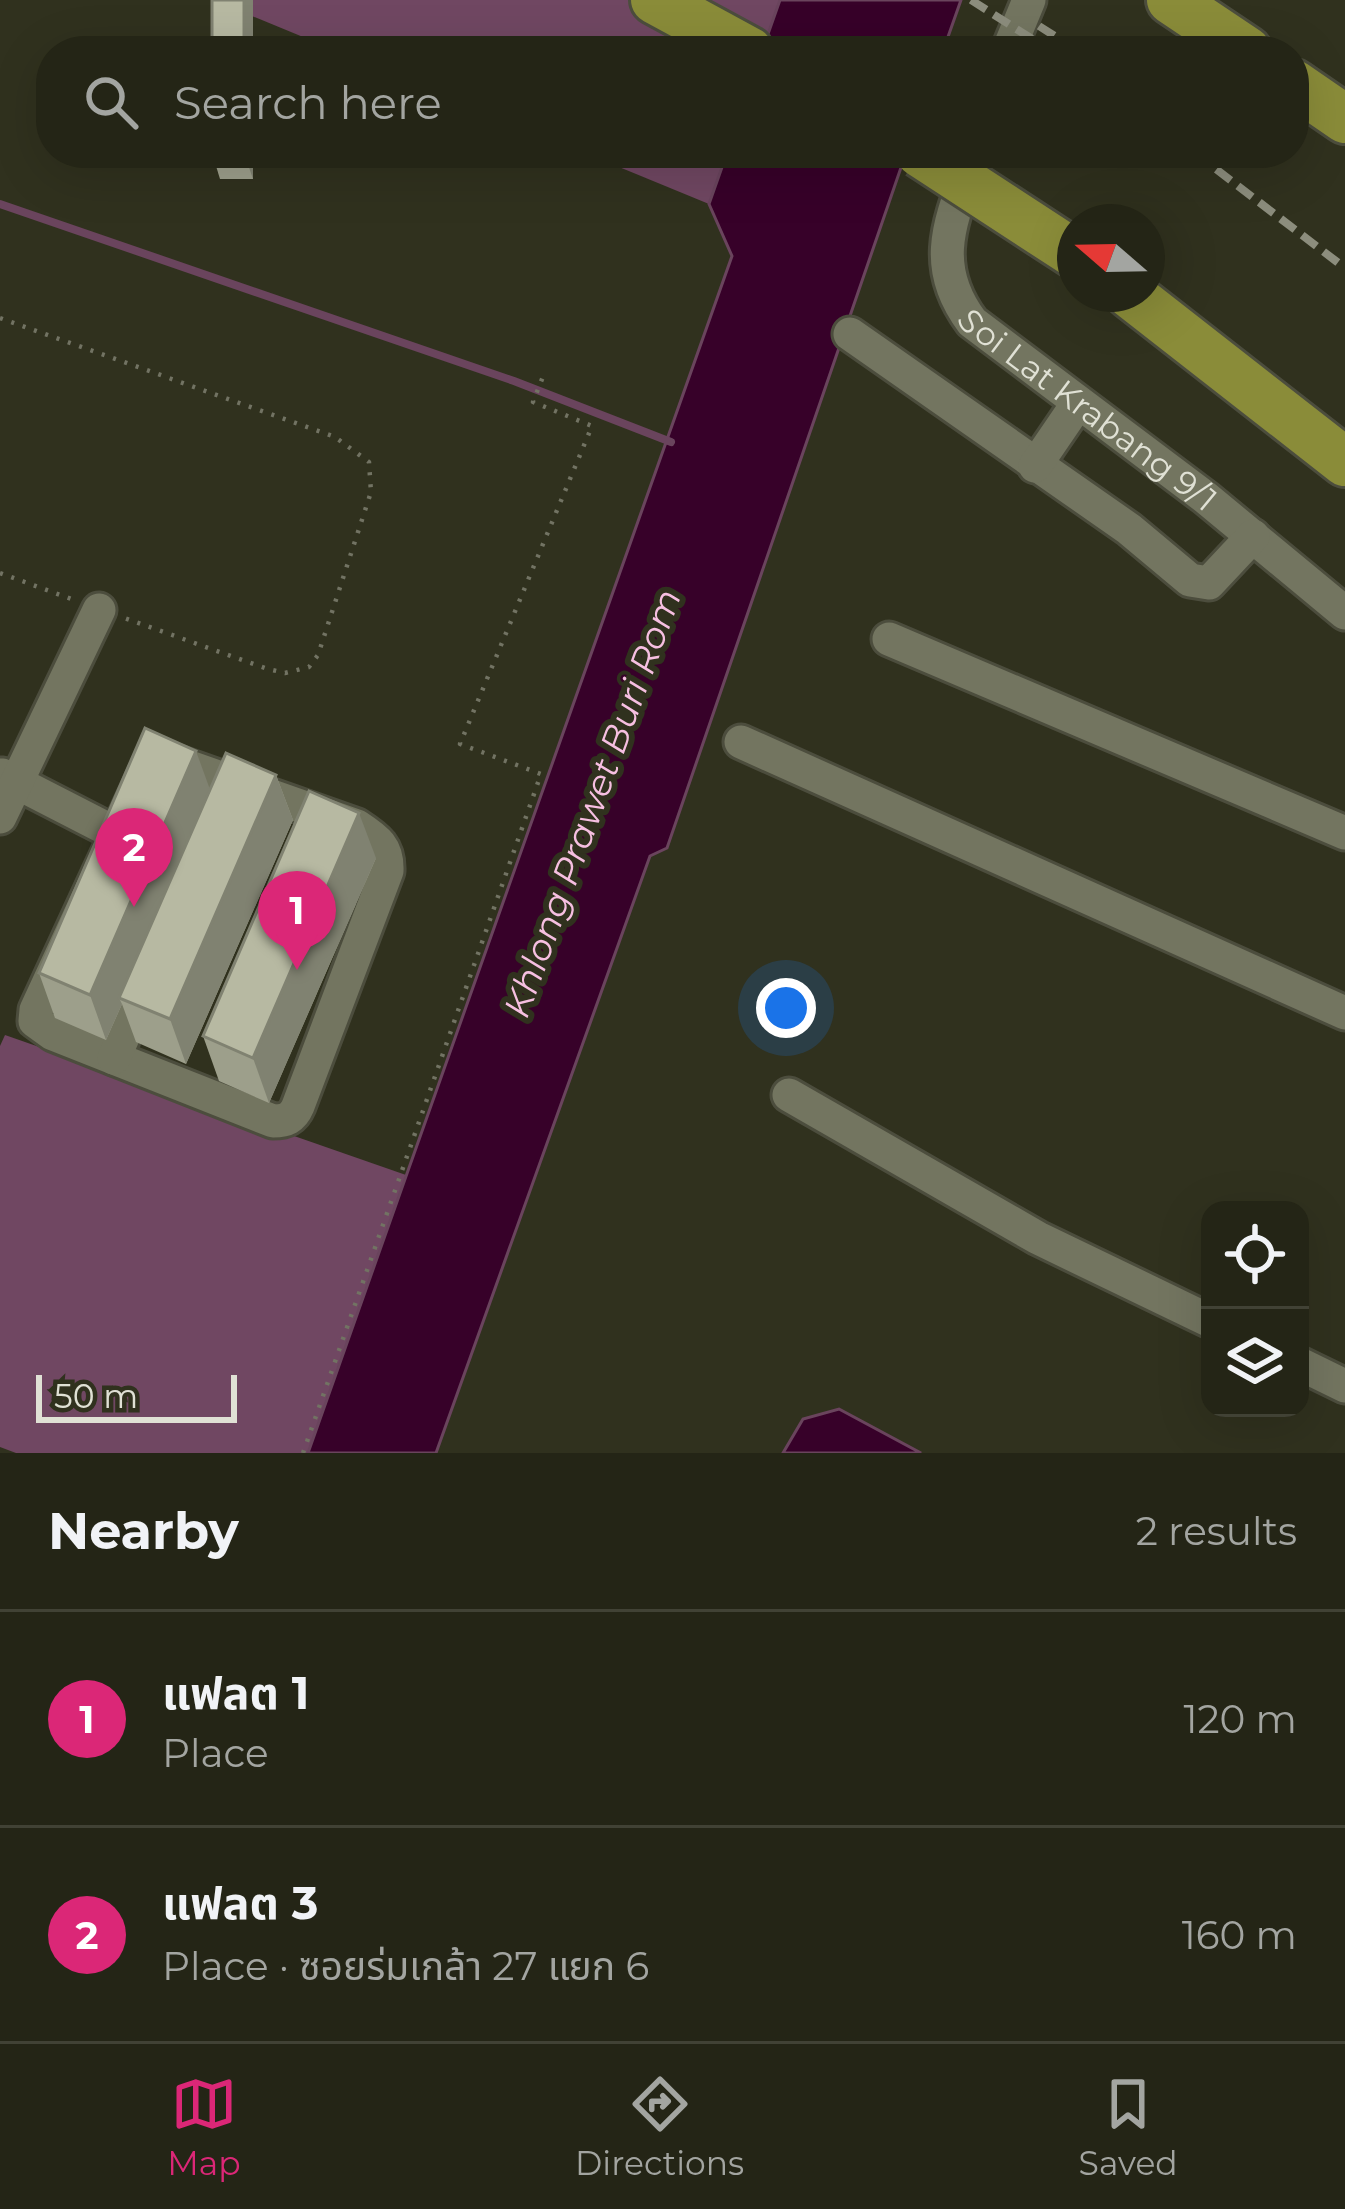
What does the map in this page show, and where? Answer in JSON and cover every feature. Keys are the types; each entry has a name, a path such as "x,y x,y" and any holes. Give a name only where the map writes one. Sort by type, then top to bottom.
{"highway":[{"path":"656,0 722,36"},
{"path":"1171,0 1225,36"},
{"path":"1309,94 1345,119"},
{"path":"943,168 1057,242"},
{"path":"1153,312 1345,462"}],"street":[{"path":"1014,36 1029,0"},
{"name":"Soi Lat Krabang 9/1","path":"969,168 946,243 949,282 958,304 985,334 1252,536 1345,613"},
{"path":"850,334 1129,529 1198,583 1209,583 1252,536"},
{"path":"1035,466 1078,403"},
{"path":"0,817 9,778 99,610"},
{"path":"890,639 1345,833"},
{"path":"740,742 1345,1013"},
{"path":"167,759 228,793 310,822 372,836 382,844 387,871 295,1114 273,1121 204,1081 114,1058 53,1034 35,1021 117,833 153,762 167,759"},
{"path":"9,778 117,833"},
{"path":"114,1058 160,952"},
{"path":"789,1095 1038,1238 1201,1317"},
{"path":"1309,1368 1345,1386"}],"path":[{"path":"0,318 335,436 369,462 371,493 318,655 309,668 285,674 0,573"},
{"path":"303,1453 541,774 460,744 592,426 533,402 544,374"}],"shaded area":[{"path":"213,0 780,0 767,36 301,36"},
{"path":"621,168 722,168 709,204"},
{"path":"5,1035 406,1175 308,1453 16,1453 0,1447 0,1046"}],"water":[{"path":"780,0 961,0 948,36 767,36"},
{"name":"Khlong Prawet Buri Rom","path":"722,168 901,168 667,848 650,856 436,1453 308,1453 732,256 709,204"},
{"path":"839,1409 921,1453 783,1453 803,1419"}],"building":[{"path":"212,0 244,0 244,36 212,36"},
{"path":"145,728 196,751 90,995 39,973"},
{"path":"226,753 276,775 170,1019 119,998"},
{"path":"309,791 359,813 253,1058 203,1036"}],"waterway":[{"path":"0,204 514,381 671,442"}],"railway":[{"path":"971,0 1027,36"},
{"path":"1039,26 1055,36"},
{"path":"1215,168 1345,268"}],"place":[{"name":"แฟลต 3","path":"134,907"},
{"name":"แฟลต 1","path":"297,970"}]}
